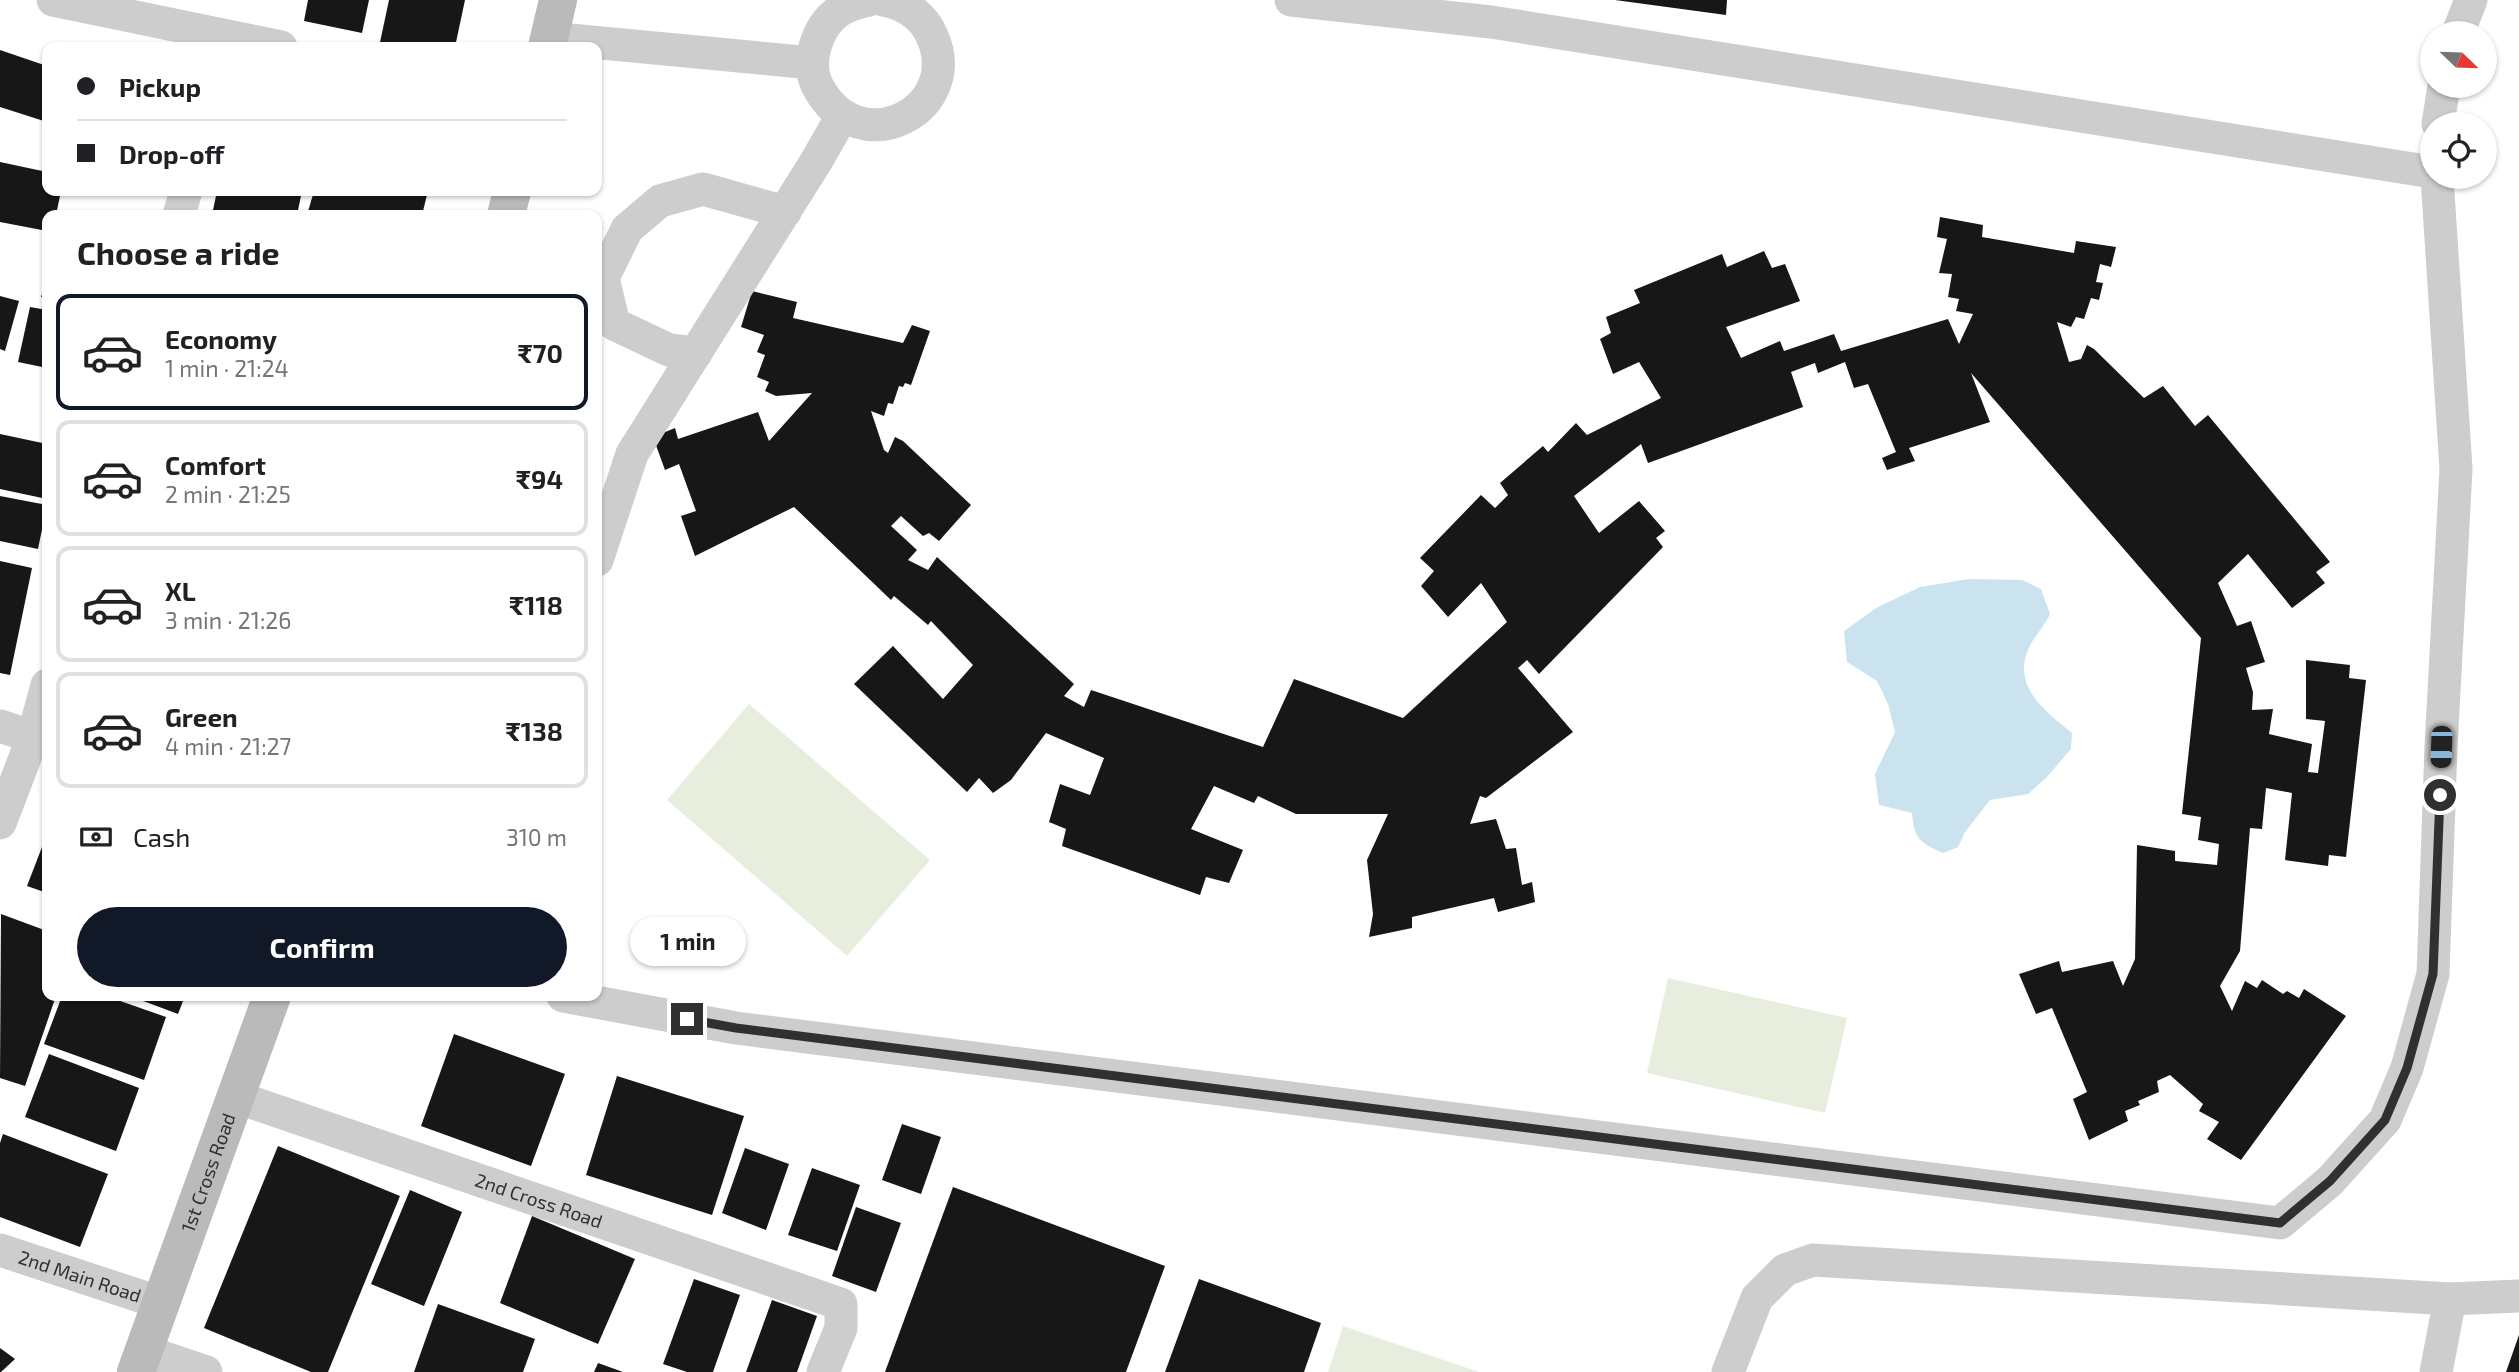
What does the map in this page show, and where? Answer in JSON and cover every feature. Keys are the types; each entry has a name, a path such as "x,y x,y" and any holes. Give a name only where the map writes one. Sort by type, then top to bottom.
{"street":[{"path":"53,0 228,42"},
{"path":"548,42 558,0"},
{"path":"869,0 857,2 839,11 825,25 815,43 813,63 816,83 826,102 842,116 861,124 883,125 904,119 921,107 933,89 939,68 937,47 928,27 914,12 896,2 883,0"},
{"path":"1291,0 1491,22 2420,170"},
{"path":"2462,21 2470,0"},
{"path":"602,47 813,63"},
{"path":"602,545 632,454 785,212 842,116"},
{"path":"696,353 668,349 614,324 603,278 627,229 660,201 702,189 785,212"},
{"path":"590,1001 736,1028 2280,1223 2330,1181 2385,1120 2407,1068 2433,974 2441,747 2456,469 2438,189"},
{"path":"0,823 33,737 42,704"},
{"path":"0,726 33,737"},
{"name":"1st Cross Road","path":"206,1372 140,1361 270,1001"},
{"name":"2nd Cross Road","path":"236,1097 841,1304 841,1328 823,1372"},
{"name":"2nd Main Road","path":"0,1250 161,1303"},
{"path":"1728,1372 1757,1298 1785,1270 1813,1260 2450,1300 2519,1296"},
{"path":"2436,1372 2450,1300"}],"green space":[{"path":"749,704 930,860 847,956 667,800"},
{"path":"1668,978 1847,1018 1825,1113 1647,1073"},
{"path":"1343,1326 1479,1372 1328,1372"}],"water":[{"path":"1969,579 2022,580 2041,589 2050,614 2026,657 2026,683 2040,705 2072,733 2071,749 2028,794 1990,800 1965,832 1958,847 1943,853 1920,839 1914,829 1912,813 1879,805 1875,774 1895,732 1888,704 1877,681 1847,662 1844,631 1876,608 1920,587"}],"building":[{"path":"308,0 369,0 362,33 304,21"},
{"path":"389,0 465,0 456,42 380,42"},
{"path":"1615,0 1727,0 1726,15"},
{"path":"0,50 42,64 42,120 0,107"},
{"path":"0,162 42,171 42,196 60,196 57,210 42,210 42,230 0,222"},
{"path":"216,196 301,196 298,210 213,210"},
{"path":"313,196 427,196 423,210 308,210"},
{"path":"1940,217 1983,225 1982,237 2074,253 2076,241 2116,247 2111,267 2100,264 2096,282 2103,283 2099,300 2091,298 2084,319 2076,317 2071,327 2057,322 2069,362 2081,359 2087,345 2144,398 2163,386 2195,426 2208,415 2330,562 2316,572 2325,583 2292,608 2248,554 2218,583 2237,626 2251,621 2265,662 2246,668 2253,692 2252,710 2273,709 2269,734 2312,744 2308,772 2318,773 2325,721 2306,719 2306,660 2350,665 2349,678 2366,680 2346,857 2329,855 2328,866 2285,860 2292,793 2266,788 2262,829 2250,828 2240,951 2220,986 2232,1011 2245,981 2257,988 2262,980 2283,994 2287,991 2299,998 2304,989 2346,1016 2241,1160 2207,1139 2219,1122 2199,1111 2203,1104 2170,1075 2157,1081 2159,1092 2138,1101 2140,1105 2125,1111 2128,1121 2089,1140 2073,1099 2087,1092 2052,1008 2036,1014 2019,974 2059,961 2062,972 2113,961 2123,986 2135,959 2137,845 2175,851 2175,861 2217,865 2219,844 2198,840 2201,817 2182,814 2201,638 1971,373 1990,422 1909,448 1915,461 1887,470 1882,458 1896,452 1868,384 1854,388 1845,362 1818,373 1815,363 1791,372 1803,407 1648,463 1641,444 1574,496 1599,533 1639,501 1665,531 1656,538 1663,547 1539,674 1527,660 1518,668 1573,732 1486,798 1480,796 1470,824 1496,819 1506,849 1516,848 1522,885 1532,882 1535,902 1498,912 1494,898 1412,917 1412,928 1369,937 1373,914 1367,860 1388,814 1296,814 1258,796 1254,803 1214,786 1191,829 1243,850 1229,883 1206,877 1200,895 1062,846 1066,829 1049,822 1060,784 1090,795 1104,758 1046,733 1011,780 993,793 979,778 967,792 854,684 893,646 943,699 973,665 931,621 928,625 894,596 891,600 794,507 695,556 681,516 696,511 679,464 665,470 653,437 675,428 678,439 758,412 769,441 812,393 776,396 765,391 769,382 757,377 765,355 757,352 764,335 741,327 752,291 797,302 793,318 903,343 912,325 930,331 911,385 905,383 903,387 899,386 893,404 888,403 884,416 871,411 884,450 888,453 895,437 903,441 971,505 939,541 929,533 923,536 901,516 891,526 917,550 908,560 928,570 937,557 1074,684 1064,696 1084,707 1091,690 1263,747 1294,679 1403,718 1507,622 1481,583 1448,617 1421,586 1434,571 1420,558 1481,495 1495,508 1508,495 1500,483 1543,446 1548,452 1576,423 1587,435 1661,398 1639,362 1613,374 1600,339 1611,333 1606,317 1640,303 1634,290 1722,254 1727,267 1764,251 1772,268 1785,264 1800,301 1726,327 1741,358 1780,341 1784,351 1834,334 1841,351 1948,319 1959,344 1973,314 1956,311 1959,299 1948,297 1952,274 1939,273 1947,239 1937,237"},
{"path":"0,296 19,301 5,351 0,349"},
{"path":"30,307 42,309 42,367 18,362"},
{"path":"0,434 42,443 42,498 0,489"},
{"path":"0,496 42,504 42,529 38,549 0,541"},
{"path":"0,561 32,568 10,675 0,673"},
{"path":"42,847 42,891 27,886"},
{"path":"1,914 42,929 42,1001 54,1001 25,1086 0,1078"},
{"path":"60,1001 120,1001 166,1017 144,1080 44,1044"},
{"path":"143,1001 183,1001 178,1014"},
{"path":"454,1034 565,1074 531,1166 421,1126"},
{"path":"49,1054 139,1088 116,1151 25,1117"},
{"path":"617,1076 744,1116 712,1215 586,1175"},
{"path":"902,1124 941,1137 921,1194 882,1180"},
{"path":"3,1134 108,1174 80,1247 0,1217 0,1143"},
{"path":"278,1146 400,1196 328,1372 311,1372 204,1328"},
{"path":"745,1148 789,1164 766,1230 722,1213"},
{"path":"812,1168 860,1185 837,1251 788,1235"},
{"path":"953,1187 1165,1266 1126,1372 885,1372"},
{"path":"410,1190 462,1212 424,1306 371,1284"},
{"path":"856,1207 901,1223 876,1292 832,1276"},
{"path":"532,1216 635,1259 598,1344 500,1303"},
{"path":"694,1279 740,1295 713,1372 687,1372 663,1364"},
{"path":"1199,1279 1321,1323 1304,1372 1165,1372"},
{"path":"772,1300 817,1316 797,1372 746,1372"},
{"path":"438,1304 535,1339 523,1372 414,1372"},
{"path":"2519,1335 2519,1372 2506,1372"},
{"path":"0,1348 15,1359 1,1372 0,1372"},
{"path":"598,1363 623,1372 594,1372"}],"route":[{"path":"687,1019 736,1028 1210,1089 2280,1223 2330,1181 2385,1120 2407,1068 2433,974 2440,795"}]}
